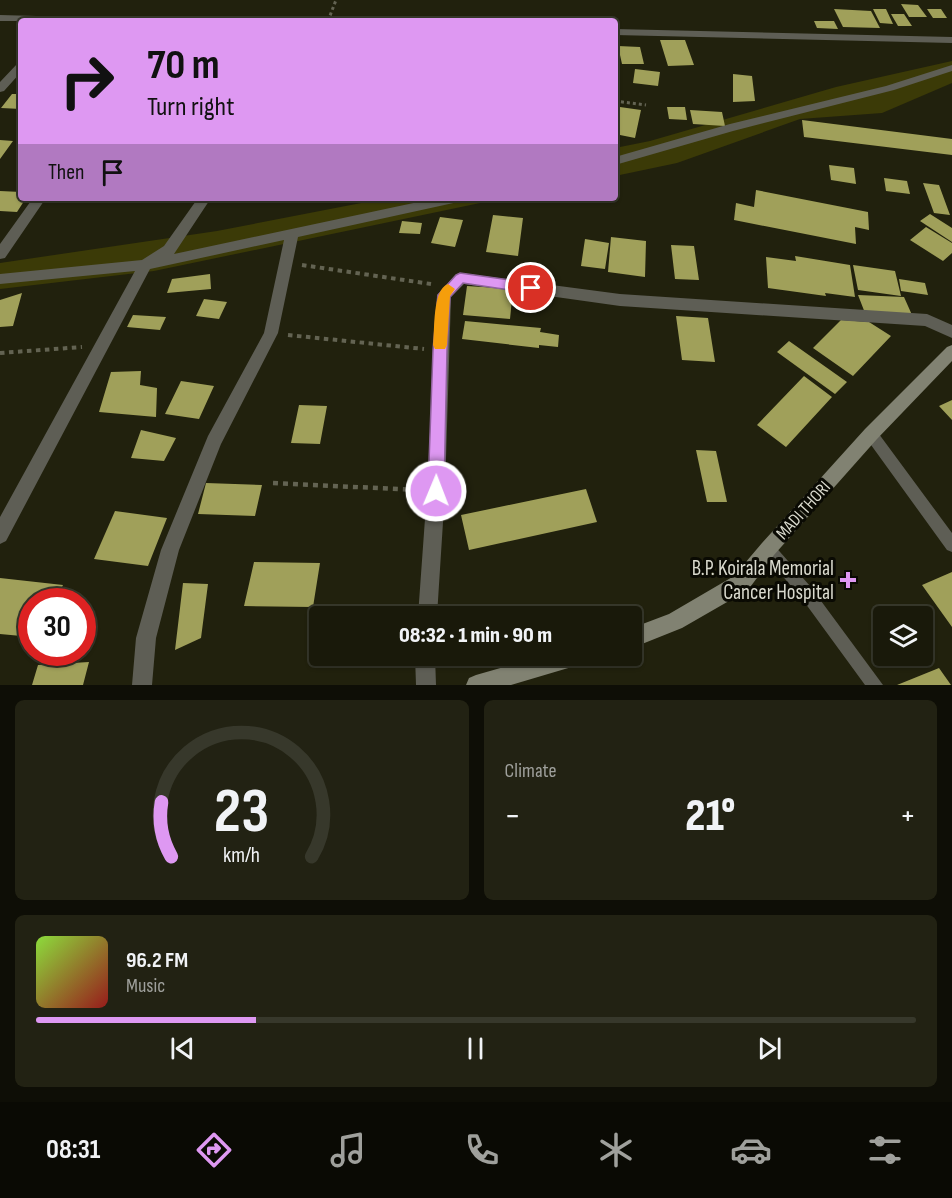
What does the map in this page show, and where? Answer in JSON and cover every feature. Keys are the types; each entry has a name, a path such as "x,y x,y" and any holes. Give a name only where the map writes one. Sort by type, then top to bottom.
{"main road":[{"name":"MADI THORI","path":"642,634 675,621 741,583 768,549 871,434 952,351"},
{"path":"476,685 541,666"}],"street":[{"path":"0,18 18,19"},
{"path":"618,32 952,40"},
{"path":"618,160 730,128 890,88 952,68"},
{"path":"0,89 18,69"},
{"path":"0,254 38,201"},
{"path":"0,535 146,265 169,250 204,201"},
{"path":"0,279 146,265 444,201"},
{"path":"141,685 146,638 170,550 214,441 271,333 292,233"},
{"path":"428,606 436,491 444,295 449,287 460,278 620,300 927,320 952,332"},
{"path":"425,666 426,685"}],"lane":[{"path":"871,434 952,545"},
{"path":"768,549 805,591 875,685"}],"path":[{"path":"329,18 336,0"},
{"path":"618,101 646,105"},
{"path":"286,263 449,287"},
{"path":"271,333 440,350"},
{"path":"0,353 104,345"},
{"path":"273,483 436,491"}],"shaded area":[{"path":"952,61 952,83 882,113 800,119 677,163 618,175 618,147 650,141 836,87"},
{"path":"372,201 490,201 154,271 0,289 0,263 217,231"}],"building":[{"path":"901,4 918,5 927,17 909,17"},
{"path":"834,9 871,11 880,28 843,27"},
{"path":"873,9 886,9 893,24 880,23"},
{"path":"927,9 941,9 947,18 933,18"},
{"path":"891,14 904,14 912,26 898,26"},
{"path":"814,21 834,21 838,29 817,28"},
{"path":"660,40 685,40 694,65 668,66"},
{"path":"618,46 640,47 644,64 622,64"},
{"path":"635,69 660,72 658,86 633,83"},
{"path":"733,74 752,76 755,101 733,102"},
{"path":"12,94 18,94 18,109 1,108"},
{"path":"620,107 641,110 635,138 618,135"},
{"path":"667,107 685,107 687,120 669,119"},
{"path":"690,110 722,112 725,126 693,124"},
{"path":"802,120 952,139 952,155 804,137"},
{"path":"0,140 13,141 0,159"},
{"path":"829,165 854,168 856,184 831,180"},
{"path":"884,178 907,181 910,194 886,191"},
{"path":"923,183 939,185 950,215 934,213"},
{"path":"756,190 868,212 869,230 855,227 856,244 734,220 736,203 754,207"},
{"path":"0,191 18,192 18,201 24,201 17,212 0,211"},
{"path":"930,214 952,228 952,242 920,221"},
{"path":"493,215 523,218 518,256 486,252"},
{"path":"440,217 463,220 455,247 431,243"},
{"path":"402,221 422,223 420,234 399,233"},
{"path":"926,227 952,243 952,253 943,261 910,240"},
{"path":"611,237 646,241 645,277 608,272"},
{"path":"585,239 609,243 605,269 581,266"},
{"path":"671,245 694,246 699,280 675,279"},
{"path":"795,256 850,265 855,297 825,293 826,296 768,288 766,257 796,261"},
{"path":"853,265 895,271 901,296 858,290"},
{"path":"210,274 211,289 167,293 172,279"},
{"path":"899,279 925,283 928,295 901,291"},
{"path":"467,286 513,289 510,319 463,315"},
{"path":"22,293 13,326 0,327 0,300"},
{"path":"858,295 904,297 912,315 865,313"},
{"path":"204,299 227,302 219,319 196,316"},
{"path":"133,315 166,317 160,330 127,327"},
{"path":"676,316 708,318 715,362 682,360"},
{"path":"841,320 869,322 891,336 853,376 813,348"},
{"path":"465,321 541,328 540,332 559,335 558,347 539,345 539,348 462,339"},
{"path":"789,341 847,382 835,394 777,352"},
{"path":"141,371 140,385 157,388 156,417 99,412 111,372"},
{"path":"804,376 832,397 786,447 757,425"},
{"path":"181,381 214,386 199,419 165,414"},
{"path":"952,400 952,420 939,406"},
{"path":"299,405 327,406 320,444 291,443"},
{"path":"141,430 176,438 164,461 131,458"},
{"path":"696,450 716,451 727,502 707,502"},
{"path":"206,483 262,485 255,516 198,514"},
{"path":"586,489 597,522 469,550 461,515"},
{"path":"115,511 167,518 148,566 94,559"},
{"path":"254,562 320,563 313,606 244,606"},
{"path":"952,572 952,627 922,585"},
{"path":"0,578 63,585 62,588 18,588 18,636 0,634"},
{"path":"183,583 208,584 201,638 175,650"},
{"path":"38,666 88,666 83,685 32,685"},
{"path":"939,668 951,685 897,685"}],"slow traffic":[{"path":"440,345 444,295 448,289"}],"place":[{"name":"B.P. Koirala Memorial Cancer Hospital","path":"848,580"}],"route":[{"path":"436,491 444,295 449,287 460,278 531,288"}]}
